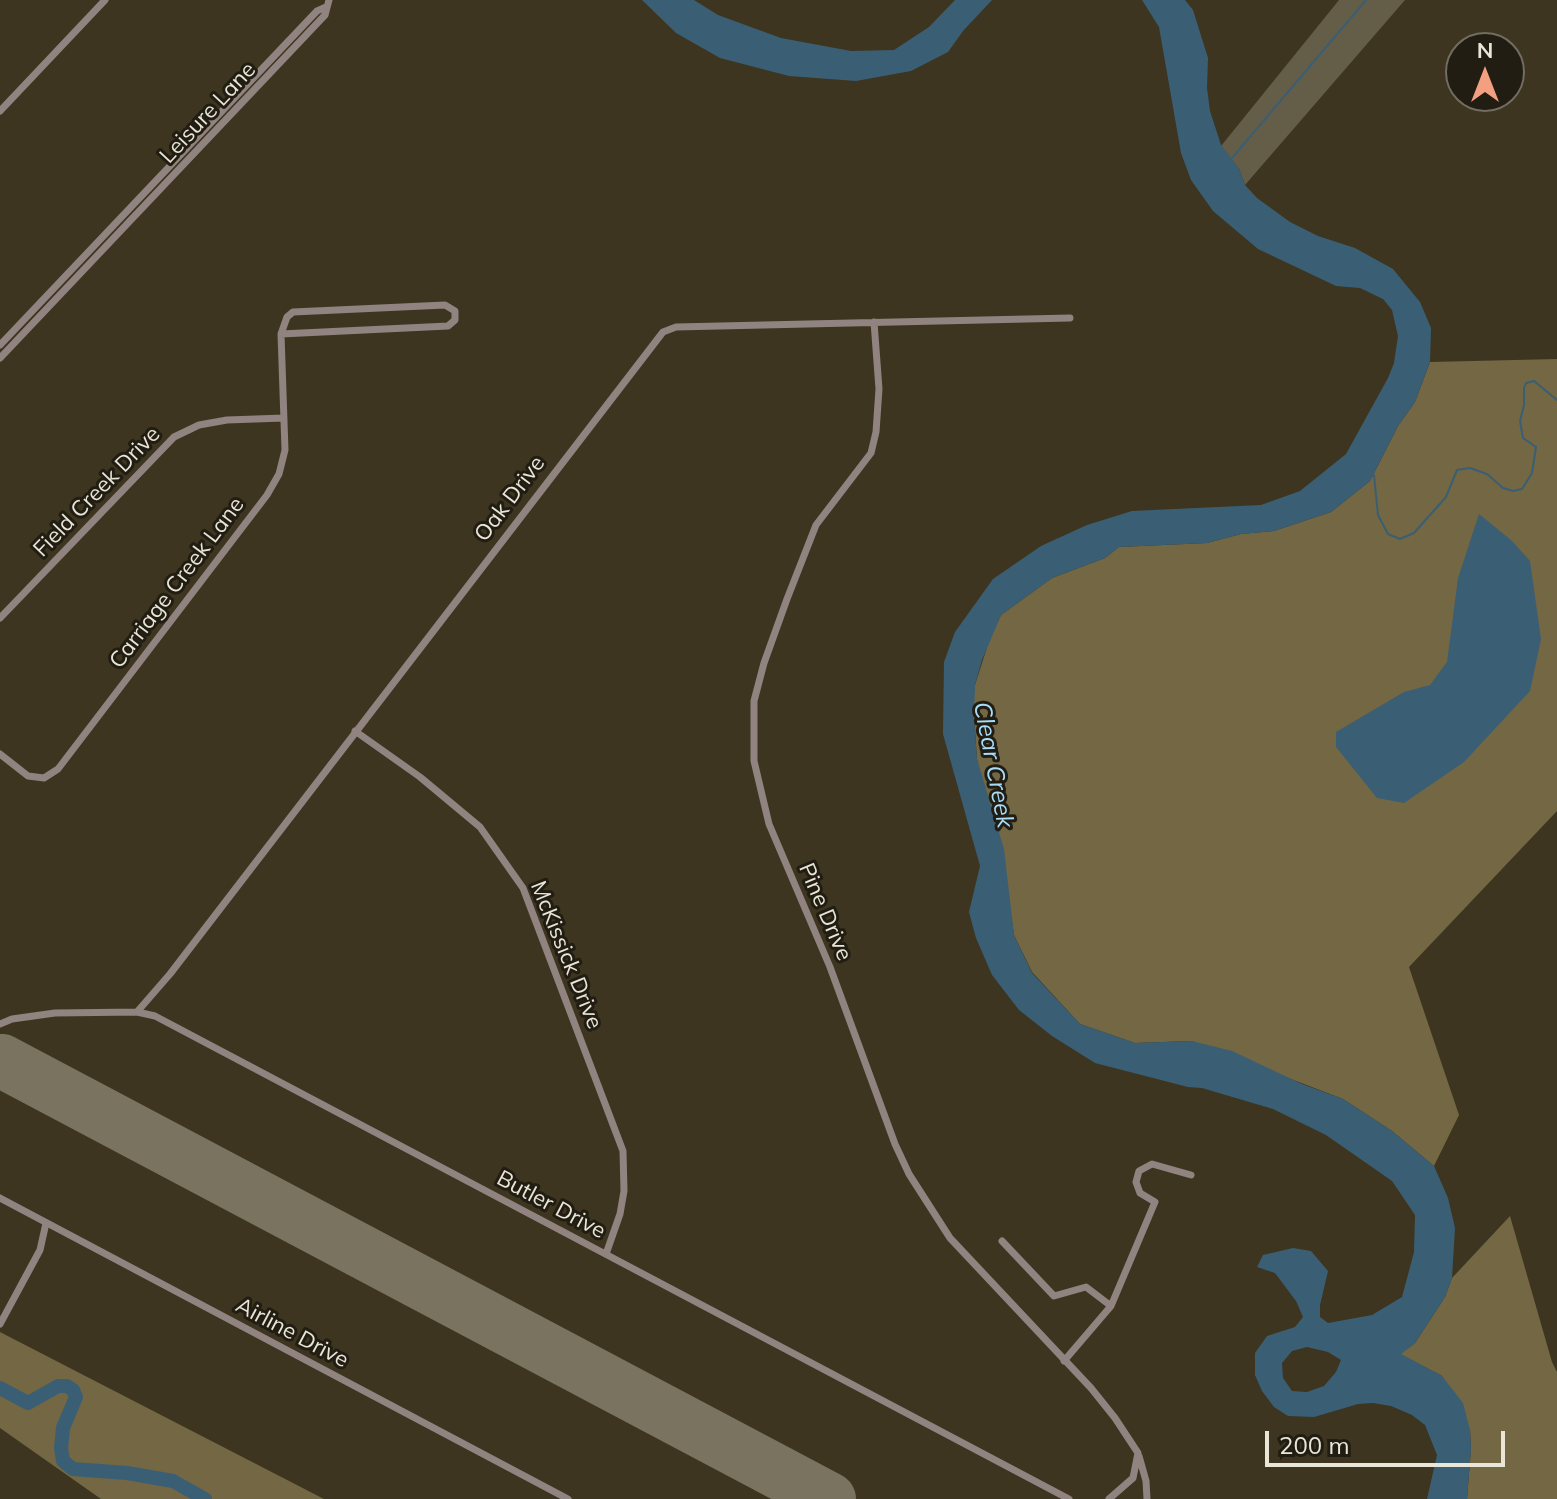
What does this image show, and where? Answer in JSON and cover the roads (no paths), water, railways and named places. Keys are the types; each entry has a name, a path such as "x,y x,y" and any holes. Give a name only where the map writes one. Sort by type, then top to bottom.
{"street":[{"path":"0,111 105,0"},
{"name":"Leisure Lane","path":"0,358 317,11 328,4"},
{"name":"Leisure Lane","path":"0,345 108,237"},
{"path":"445,305 455,311 455,320 448,326 281,334 283,323 293,312 445,305"},
{"name":"Oak Drive","path":"137,1012 170,974 663,332 676,327 1070,318"},
{"name":"Pine Drive","path":"874,322 879,389 871,453 816,525 787,599 754,701 754,761 769,824 830,967 909,1174 950,1238 1107,1408 1138,1453 1146,1481 1147,1499"},
{"name":"Carriage Creek Lane","path":"0,754 28,776 44,778 58,769 267,495 283,463 281,334"},
{"name":"Field Creek Drive","path":"0,618 174,437 199,425 227,420 284,418"},
{"name":"McKissick Drive","path":"355,731 420,777 480,827 523,888 623,1151 624,1191 620,1214 606,1254"},
{"name":"Butler Drive","path":"0,1024 12,1019 55,1013 137,1012 155,1016 1069,1499"},
{"path":"1064,1361 1111,1306 1155,1202 1140,1193 1136,1182 1139,1171 1152,1164 1191,1175"},
{"name":"Airline Drive","path":"0,1198 568,1499"},
{"path":"0,1324 40,1250 46,1223"},
{"path":"1002,1241 1054,1296 1086,1287 1111,1306"},
{"path":"1109,1499 1133,1478 1138,1453"}],"water":[{"path":"642,0 694,0 718,15 781,38 851,51 894,50 929,27 955,0 992,0 948,52 911,71 856,81 789,76 720,58 676,33"},
{"path":"1142,0 1185,0 1193,10 1208,58 1210,111 1221,145 1239,169 1245,185 1257,198 1290,222 1318,236 1355,248 1393,269 1420,302 1431,328 1430,362 1415,402 1398,426 1370,481 1331,512 1274,531 1241,534 1207,543 1119,547 1105,558 1052,578 1001,615 975,685 977,759 1004,849 1014,935 1032,973 1080,1024 1135,1043 1192,1041 1232,1051 1302,1084 1343,1099 1392,1131 1434,1166 1448,1198 1455,1228 1452,1278 1445,1297 1415,1343 1401,1354 1442,1376 1463,1403 1471,1448 1467,1499 1427,1499 1437,1455 1425,1425 1412,1415 1391,1406 1373,1403 1358,1404 1314,1417 1288,1416 1274,1407 1255,1375 1255,1353 1267,1336 1295,1327 1303,1317 1296,1301 1275,1273 1257,1267 1263,1255 1293,1248 1311,1251 1328,1271 1320,1317 1328,1323 1372,1315 1402,1297 1414,1252 1415,1215 1392,1181 1326,1135 1273,1109 1202,1088 1095,1063 1052,1036 1019,1010 992,975 969,912 980,866 943,734 944,662 955,632 993,579 1041,546 1087,525 1132,511 1261,505 1300,491 1346,454 1394,363 1398,336 1392,310 1383,299 1360,288 1336,286 1258,249 1213,211 1191,180 1181,153 1159,27","holes":["1307,1347 1328,1352 1341,1360 1324,1386 1307,1392 1292,1391 1283,1378 1282,1363 1292,1351"]},
{"path":"1479,514 1511,540 1530,561 1541,639 1530,691 1464,762 1404,803 1377,798 1336,747 1336,732 1404,692 1430,685 1447,662 1458,578"}],"waterway":[{"path":"1232,158 1366,0"},
{"path":"1374,475 1378,515 1388,534 1400,539 1414,533 1446,497 1457,470 1470,468 1487,474 1503,488 1513,491 1522,489 1532,473 1536,447 1523,438 1520,421 1526,383 1534,381 1557,400"},
{"path":"0,1388 28,1403 58,1386 73,1390 76,1397 63,1428 61,1448 63,1461 73,1469 127,1473 173,1481 205,1499"}],"water label":[{"name":"Clear Creek","path":"993,765"}]}
